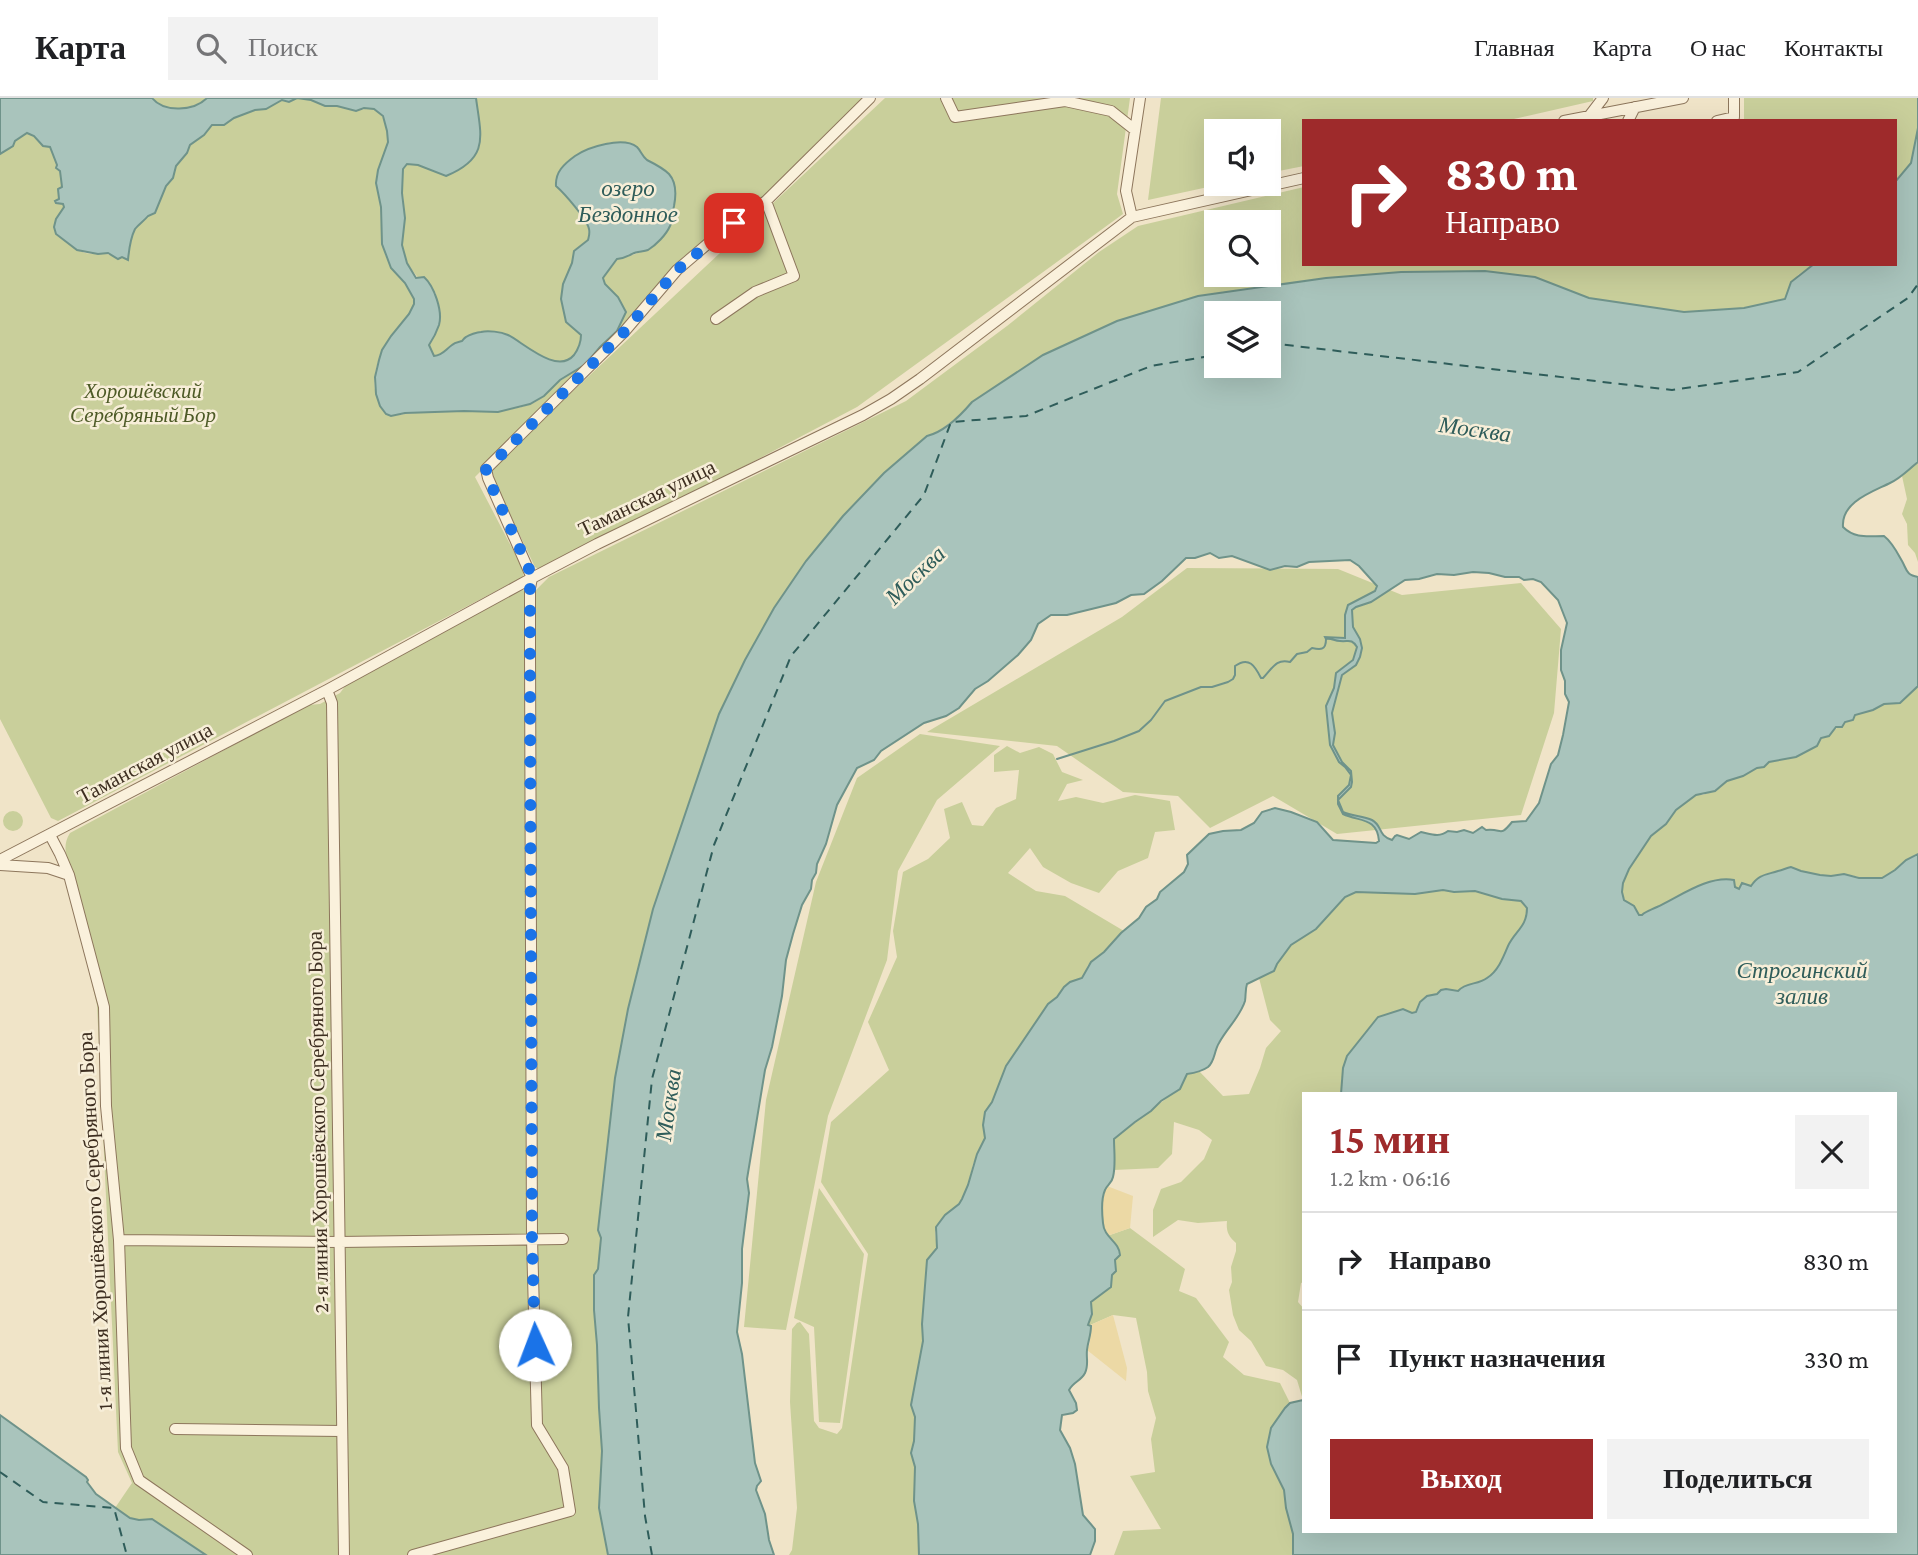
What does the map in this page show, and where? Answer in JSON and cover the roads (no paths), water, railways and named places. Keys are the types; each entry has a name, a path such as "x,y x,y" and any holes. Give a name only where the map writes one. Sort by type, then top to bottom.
{"street":[{"path":"414,1555 570,1511 563,1468 537,1424 532,1239 530,588 533,578 486,470 624,332 677,270 718,235 766,201 870,98"},
{"path":"946,98 955,117 1065,102 1111,111 1135,130"},
{"path":"1132,217 1126,191 1140,98"},
{"path":"1590,115 1604,98 1618,110"},
{"path":"1573,119 1684,98"},
{"path":"1726,119 1734,117 1734,98"},
{"path":"1629,119 1635,107"},
{"path":"1590,115 1603,119"},
{"name":"Таманская улица","path":"4,861 52,839 533,578 891,400 1132,217 1302,178"},
{"path":"716,319 755,292 794,276 766,201"},
{"name":"2-я линия Хорошёвского Серебряного Бора","path":"327,690 332,703 344,1555"},
{"path":"41,867 52,861 56,850 52,839"},
{"name":"1-я линия Хорошёвского Серебряного Бора","path":"52,839 69,875 104,1007 106,1106 119,1240 126,1448 139,1480 247,1555"},
{"path":"4,861 54,869 69,875"},
{"path":"119,1240 339,1242 564,1239"},
{"path":"174,1429 342,1431"}],"water":[{"path":"0,98 152,98 171,108 187,108 207,98 297,98 289,102 282,100 266,109 234,118 224,125 212,125 190,145 176,166 173,178 166,186 155,213 135,229 128,260 122,257 118,259 108,253 77,250 56,234 56,219 64,207 55,201 59,199 58,189 62,187 60,171 56,168 50,147 43,146 27,133 0,154"},
{"name":"озеро Бездонное","path":"297,98 476,98 480,135 476,153 470,162 446,176 418,165 407,164 403,169 405,218 402,245 407,263 416,278 424,277 437,299 439,325 429,345 434,356 469,335 487,331 508,335 550,360 567,360 574,355 581,335 566,322 561,299 574,251 588,240 589,231 580,213 556,186 557,177 567,162 588,149 623,142 637,147 647,160 662,168 672,178 675,198 671,224 660,240 648,250 617,259 603,278 626,312 617,331 586,364 530,404 498,412 386,414 376,394 375,377 379,360 391,336 409,314 414,299 405,283 391,268 382,244 381,207 376,183 388,142 383,116 374,109 356,111"},
{"path":"1918,128 1918,462 1898,479 1852,504 1844,518 1843,527 1857,535 1884,536 1894,547 1907,572 1918,577 1918,686 1900,703 1884,704 1855,715 1853,720 1845,722 1842,727 1836,727 1829,736 1821,738 1817,746 1796,757 1769,762 1764,767 1727,781 1715,791 1696,795 1676,810 1666,824 1651,836 1629,869 1622,892 1624,900 1642,915 1694,888 1714,881 1734,880 1735,887 1739,889 1742,883 1751,886 1763,876 1791,867 1820,875 1844,874 1859,878 1882,878 1918,854 1918,1555 1293,1555 1293,1534 1284,1490 1271,1464 1267,1447 1271,1428 1285,1408 1290,1403 1302,1400 1302,1533 1897,1533 1897,1092 1341,1092 1347,1056 1378,1017 1403,1009 1416,1012 1420,1002 1427,996 1446,989 1458,991 1487,978 1497,968 1525,920 1527,908 1521,901 1475,891 1443,890 1415,894 1356,892 1345,897 1316,929 1291,945 1274,971 1247,984 1243,1007 1219,1043 1208,1067 1187,1074 1180,1089 1114,1139 1114,1172 1104,1194 1102,1215 1104,1228 1120,1255 1115,1260 1116,1271 1112,1275 1111,1287 1091,1302 1092,1314 1088,1325 1091,1326 1091,1332 1086,1370 1069,1390 1077,1410 1062,1415 1060,1430 1075,1464 1083,1515 1095,1529 1095,1541 1090,1555 919,1555 914,1501 915,1467 911,1453 915,1417 911,1405 923,1341 927,1260 937,1248 936,1227 945,1215 959,1204 968,1185 985,1138 985,1112 992,1102 1006,1066 1048,1004 1070,982 1082,978 1091,962 1139,918 1160,892 1184,872 1188,864 1187,855 1209,834 1241,830 1254,823 1262,812 1275,808 1317,822 1333,840 1379,841 1378,833 1371,824 1343,814 1338,804 1338,800 1338,796 1349,785 1351,775 1339,762 1330,745 1326,706 1334,688 1336,673 1353,660 1357,647 1351,641 1325,637 1345,638 1348,605 1375,591 1377,586 1350,560 1309,562 1297,567 1285,566 1270,570 1232,556 1219,558 1210,553 1186,558 1144,594 1131,595 1116,603 1067,615 1051,615 1038,624 1031,640 1018,655 975,689 959,708 946,716 924,723 881,751 874,760 857,768 837,805 786,960 782,996 765,1070 747,1179 749,1193 742,1249 737,1332 755,1463 761,1481 756,1490 765,1514 774,1555 608,1555 599,1508 602,1451 594,1275 598,1269 601,1238 598,1230 615,1078 628,1009 653,909 719,714 745,660 774,608 806,561 843,516 884,473 927,436 952,422 972,402 1043,355 1117,321 1198,296 1281,287 1281,284 1326,278 1401,272 1485,271 1535,277 1589,298 1684,312 1744,308 1785,299 1791,282 1811,266 1897,266 1897,180 1911,163","holes":["1489,573 1541,582 1558,600 1567,623 1561,650 1561,670 1569,702 1558,755 1551,764 1539,803 1526,821 1512,822 1503,831 1486,830 1482,827 1473,833 1464,830 1438,835 1421,832 1409,839 1397,835 1392,840 1384,836 1372,820 1343,812 1338,800 1351,787 1351,771 1342,762 1333,745 1335,733 1332,713 1342,675 1356,665 1362,648 1353,627 1352,610 1371,602 1405,580 1437,574"]},
{"path":"0,1415 86,1477 96,1494 130,1518 152,1519 206,1555 0,1555"}],"waterway":[{"path":"1057,759 1139,731 1165,701 1201,687 1228,682 1233,679 1235,666 1240,663 1248,662 1263,678 1278,663 1290,662 1297,654 1312,648 1322,648 1326,639"}],"park label":[{"name":"Хорошёвский Серебряный Бор","path":"143,403"}],"water label":[{"name":"Москва","path":"1475,429"},
{"name":"Москва","path":"915,575"},
{"name":"Строгинский залив","path":"1802,983"},
{"name":"Москва","path":"668,1105"}]}
